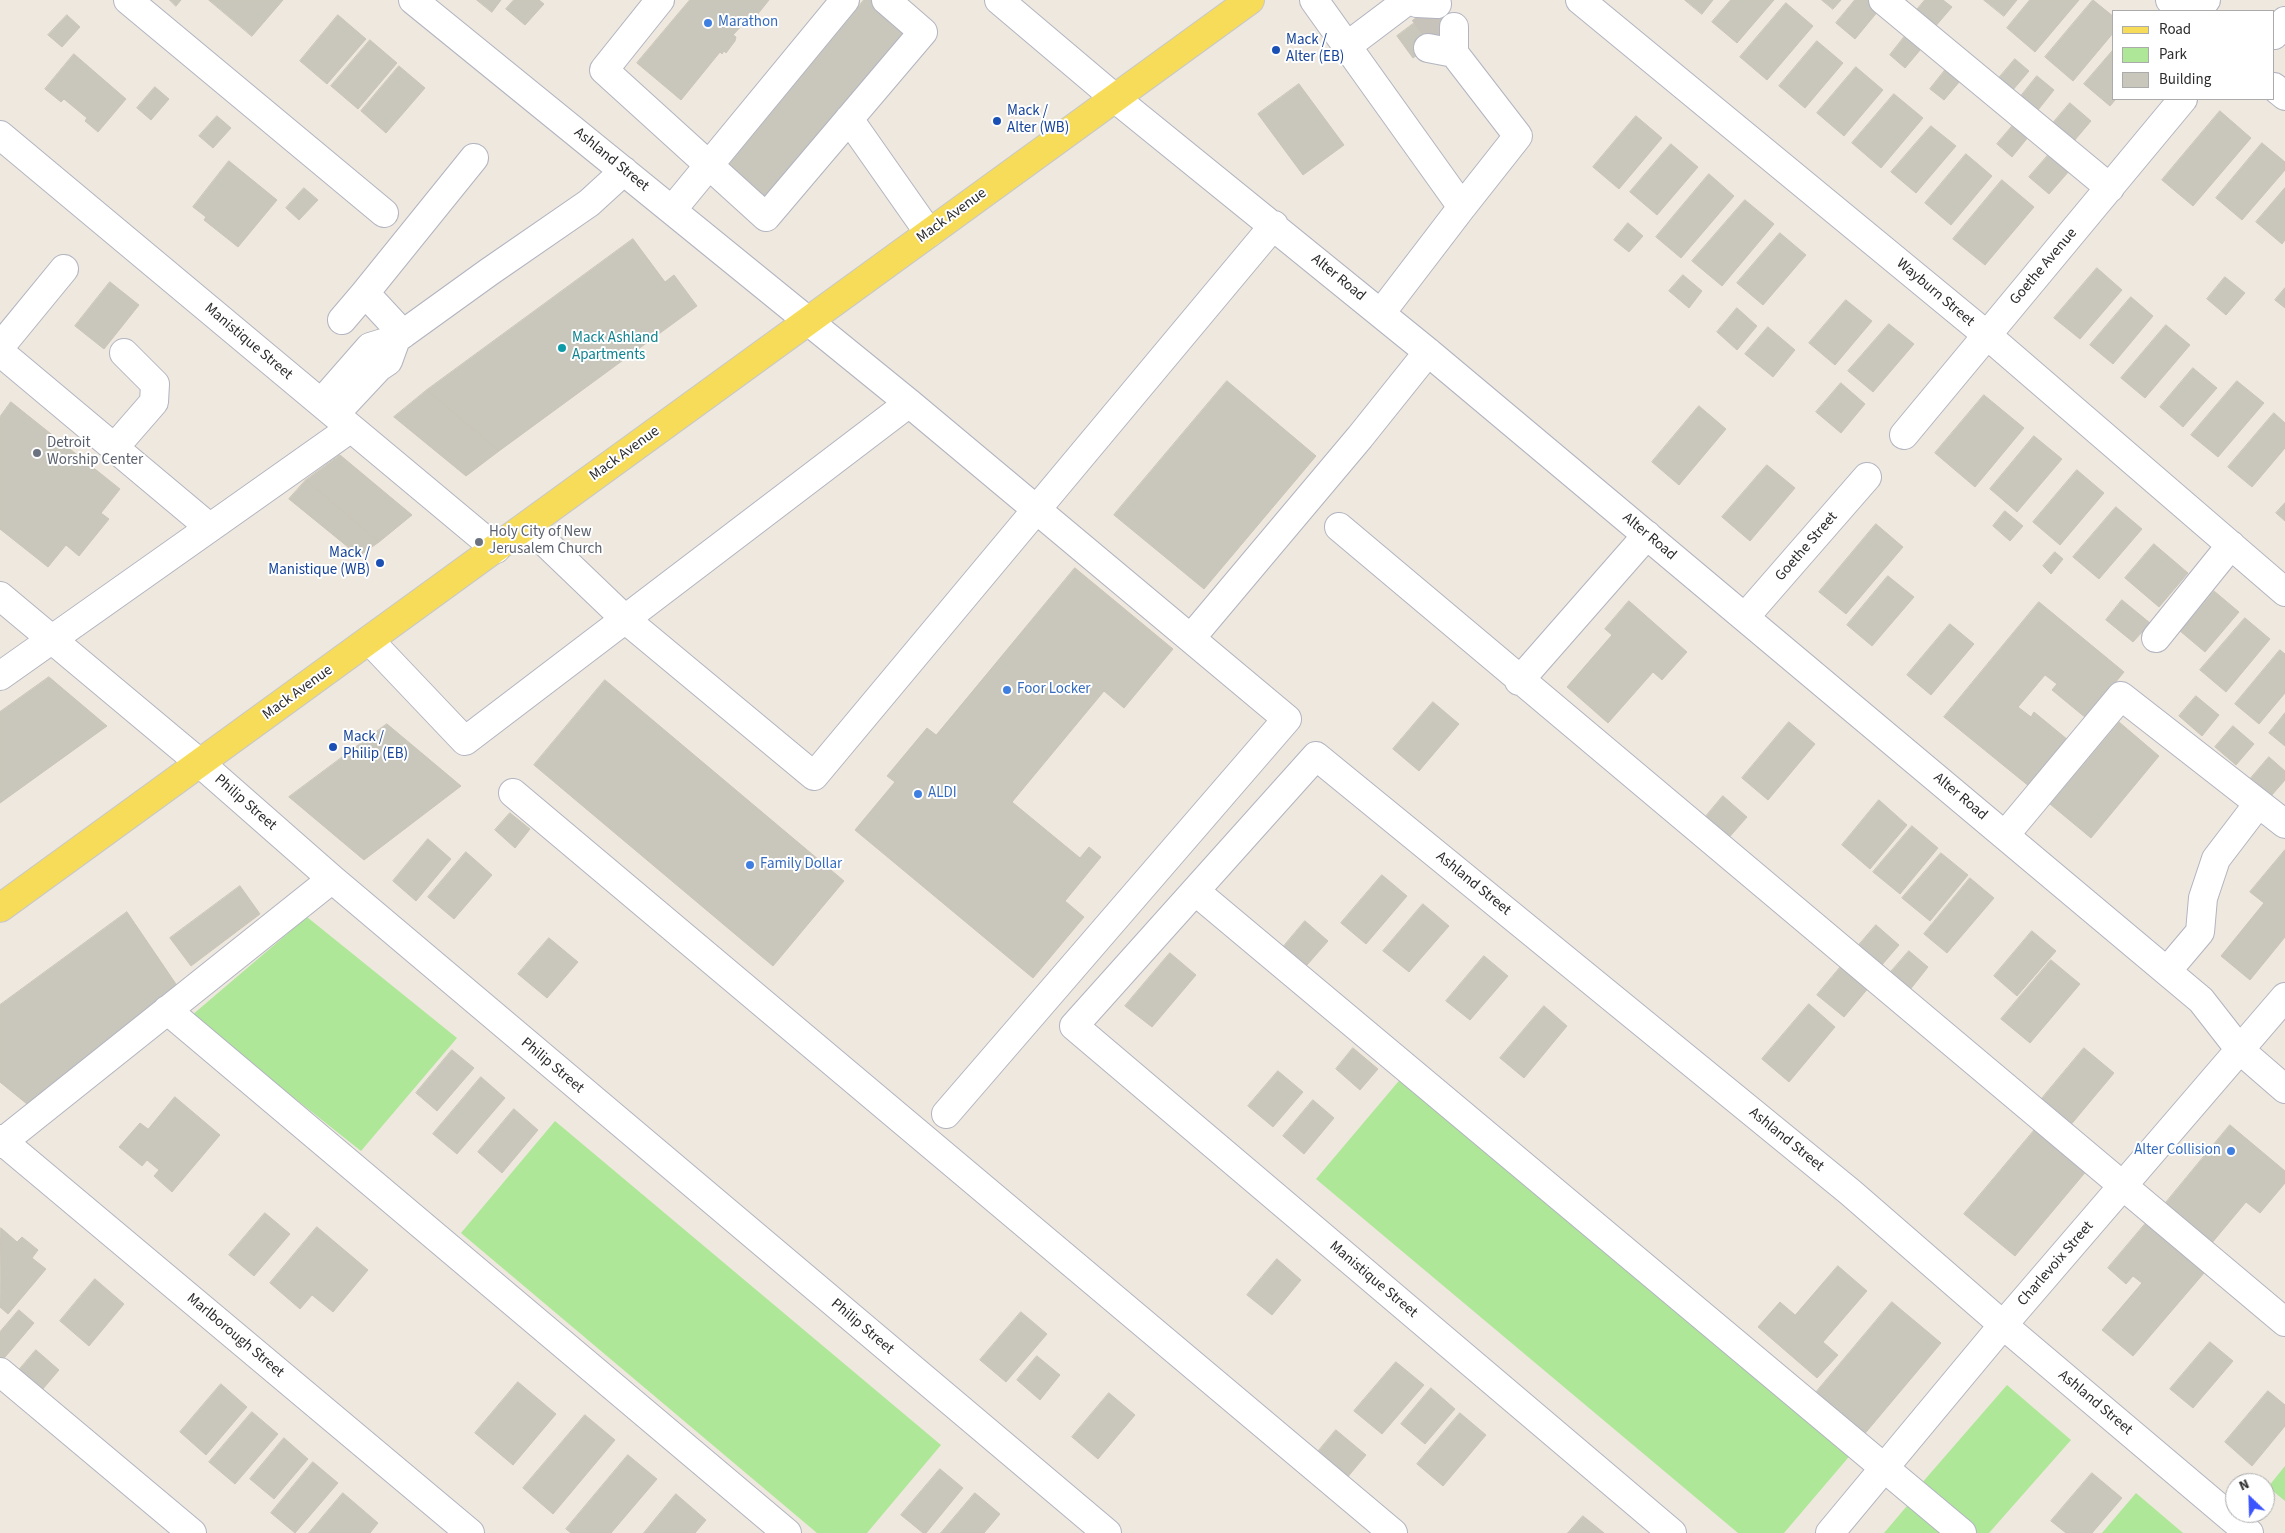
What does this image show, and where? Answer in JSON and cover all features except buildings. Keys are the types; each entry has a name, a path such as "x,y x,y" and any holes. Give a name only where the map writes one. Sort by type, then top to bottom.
{"main road":[{"name":"Mack Avenue","path":"0,908 201,764 808,320 1116,99 1250,0"}],"street":[{"path":"128,0 384,213"},
{"name":"Ashland Street","path":"413,0 909,403 1287,719 946,1114"},
{"path":"660,0 604,70 766,218 923,32 886,0"},
{"name":"Alter Road","path":"999,0 1116,99 1274,225 1647,534 2167,971 2201,1000 2240,1050 2285,1089"},
{"path":"1314,0 1462,207"},
{"name":"Wayburn Street","path":"1580,0 1988,336 2285,592"},
{"path":"1883,0 2110,188"},
{"path":"2170,0 2183,10"},
{"path":"2198,10 2206,0"},
{"path":"672,210 842,1"},
{"path":"1347,46 1419,7"},
{"path":"2275,34 2285,21"},
{"path":"1381,313 1518,136 1445,41"},
{"path":"2275,88 2285,96"},
{"name":"Goethe Avenue","path":"1904,435 2182,100"},
{"path":"849,119 929,233"},
{"name":"Manistique Street","path":"0,135 496,549"},
{"path":"342,320 474,158"},
{"path":"0,676 209,527 335,415 379,368 388,361 400,336 590,203 615,164"},
{"path":"528,526 625,619 814,776 1274,225"},
{"path":"0,347 64,268"},
{"path":"365,292 400,336"},
{"path":"0,352 209,527"},
{"path":"114,448 154,402 155,384 124,352"},
{"path":"1191,638 1360,437 1428,352"},
{"path":"370,641 465,741 909,403"},
{"name":"Goethe Street","path":"1745,617 1867,477"},
{"path":"1339,527 1519,681 2285,1322"},
{"path":"1519,681 1647,534"},
{"path":"2156,638 2231,545"},
{"name":"Philip Street","path":"0,596 201,764 332,879 1107,1533"},
{"path":"2004,835 2121,696 2285,824"},
{"name":"Ashland Street","path":"1195,891 1316,756 1850,1192 2003,1325 2249,1533"},
{"path":"513,793 1394,1533"},
{"path":"2167,971 2200,932 2203,898 2216,859 2258,804"},
{"path":"1,1141 332,879"},
{"path":"1195,891 1962,1533"},
{"name":"Manistique Street","path":"1195,891 1074,1026 1672,1533"},
{"name":"Charlevoix Street","path":"1830,1533 2003,1325 2285,997"},
{"path":"167,1010 787,1533"},
{"name":"Marlborough Street","path":"1,1141 470,1533"},
{"path":"0,1372 192,1533"}],"green space":[{"path":"307,917 457,1038 361,1151 191,1016"},
{"path":"1403,1076 1853,1452 1784,1533 1738,1533 1316,1179"},
{"path":"555,1121 941,1445 867,1533 817,1533 461,1233"},
{"path":"2007,1385 2071,1440 1989,1533 1977,1533 1921,1484"},
{"path":"2285,1466 2285,1501 2275,1493 2275,1478"},
{"path":"2136,1493 2183,1533 2102,1533"},
{"path":"1912,1500 1951,1533 1884,1533"}],"tunnel":[{"path":"1423,12 1442,37"}],"place":[{"name":"Marathon","path":"708,23"},
{"name":"Mack / Alter (EB)","path":"1276,50"},
{"name":"Mack / Alter (WB)","path":"997,121"},
{"name":"Mack Ashland Apartments","path":"562,348"},
{"name":"Detroit Worship Center","path":"37,453"},
{"name":"Holy City of New Jerusalem Church","path":"479,542"},
{"name":"Mack / Manistique (WB)","path":"380,563"},
{"name":"Foor Locker","path":"1007,690"},
{"name":"Mack / Philip (EB)","path":"333,747"},
{"name":"ALDI","path":"918,794"},
{"name":"Family Dollar","path":"750,865"},
{"name":"Alter Collision","path":"2231,1151"}]}
